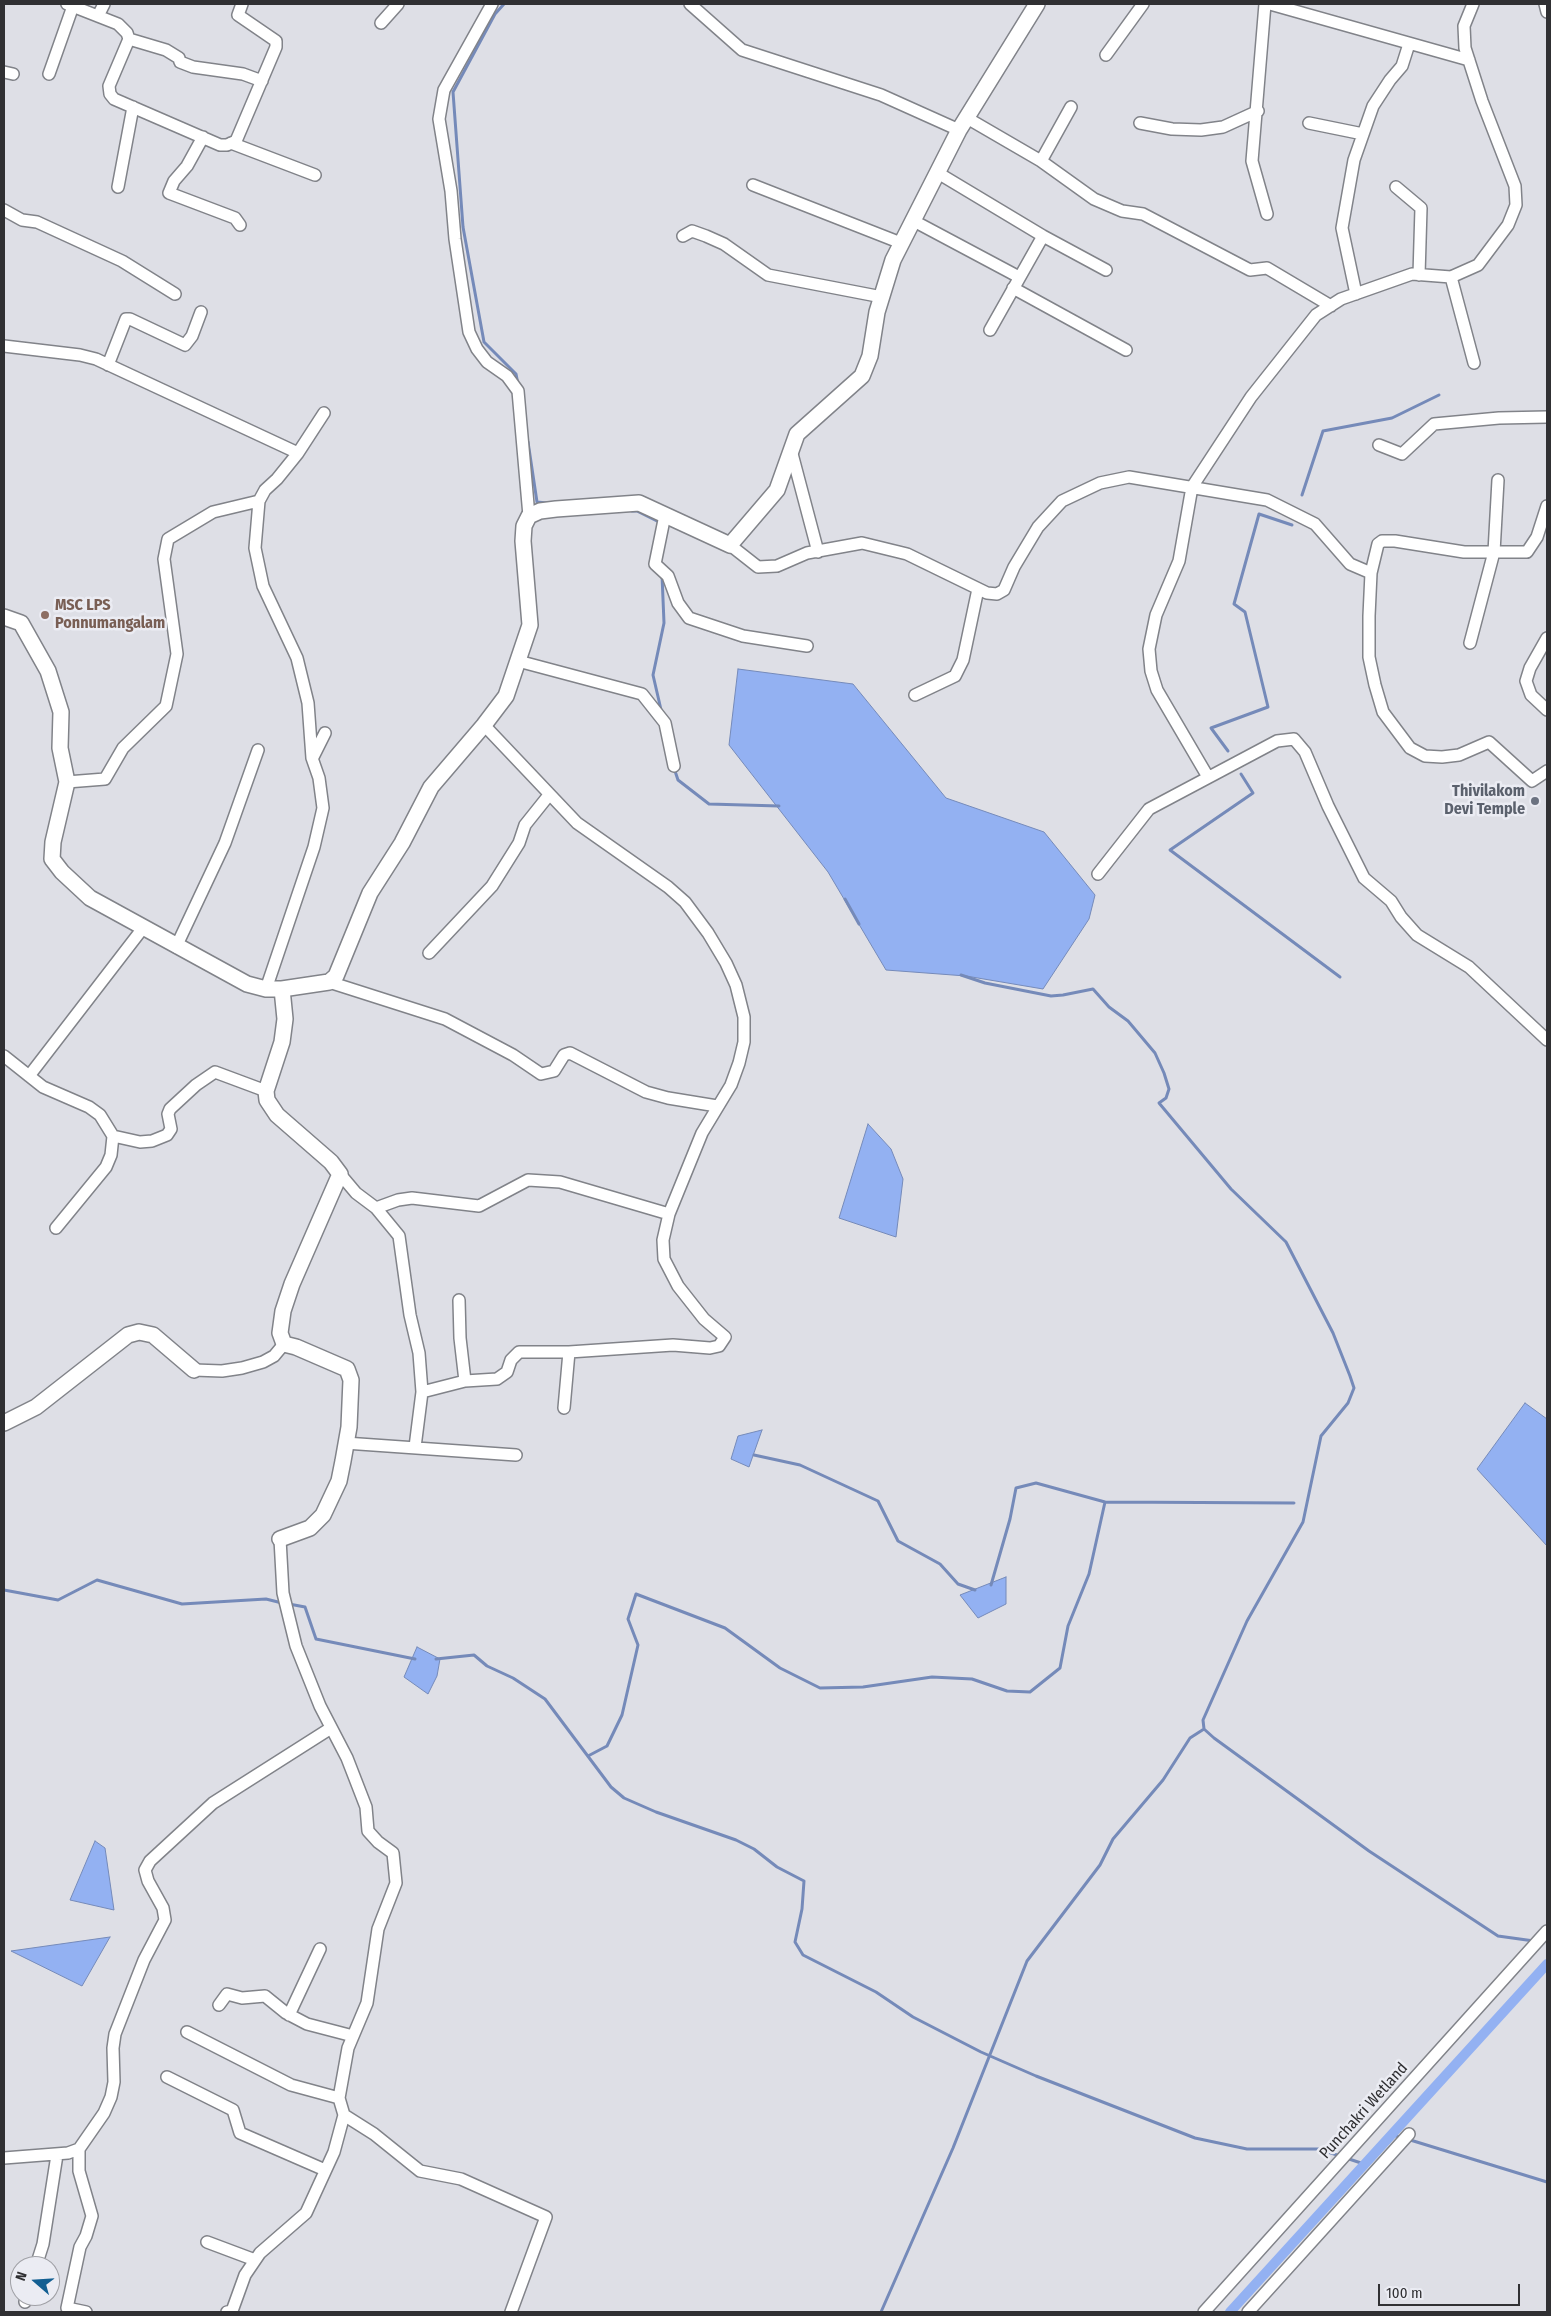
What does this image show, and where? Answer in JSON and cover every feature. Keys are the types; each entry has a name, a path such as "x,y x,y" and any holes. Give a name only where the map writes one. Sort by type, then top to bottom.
{"street":[{"path":"98,16 104,4"},
{"path":"49,74 70,5 118,24 127,33 129,39 109,86 110,94 114,99 220,145 231,143 236,141 276,47 276,41 238,15 242,4"},
{"path":"381,23 398,4"},
{"path":"329,982 336,976 345,959 370,893 402,843 431,787 506,696 530,625 523,541 524,526 529,516 518,392 507,376 487,362 477,350 469,332 440,119 444,90 492,4"},
{"path":"690,4 742,50 963,124 1041,161 1094,199 1122,211 1143,214 1250,270 1267,268 1330,306"},
{"path":"1106,55 1143,4"},
{"path":"1265,4 1258,111 1252,160 1267,214"},
{"path":"1270,4 1469,60"},
{"path":"1208,777 1157,690 1151,671 1150,656 1156,615 1179,561 1192,487 1251,397 1316,314 1356,294 1412,274 1451,277 1478,265 1508,225 1516,205 1515,186 1465,48 1464,26 1473,4"},
{"path":"1545,4 1547,12"},
{"path":"730,545 777,490 797,434 862,376 870,356 882,297 893,260 963,124 1033,5"},
{"path":"129,39 166,50 179,58 180,62 193,67 243,74 262,81"},
{"path":"1356,294 1342,228 1354,160 1373,106 1402,66 1409,44"},
{"path":"118,187 133,107"},
{"path":"1041,161 1070,107"},
{"path":"1140,122 1172,129 1201,130 1223,127 1258,111"},
{"path":"1309,123 1363,134"},
{"path":"203,137 187,166 174,181 169,193 235,218 240,225"},
{"path":"231,143 316,175"},
{"path":"938,173 1042,236 1106,270"},
{"path":"753,185 901,243"},
{"path":"1396,187 1421,208 1419,275"},
{"path":"4,210 22,220 37,222 122,261 175,294"},
{"path":"912,220 1019,277"},
{"path":"683,236 692,232 715,240 768,275 882,297"},
{"path":"990,330 1042,236"},
{"path":"1451,277 1474,364"},
{"path":"1013,288 1126,350"},
{"path":"108,365 126,319 130,319 185,345 192,336 201,312"},
{"path":"4,346 80,355 108,365 298,453"},
{"path":"266,989 314,847 323,808 319,778 312,758 308,704 296,658 263,586 256,548 258,501 265,490 278,480 324,412"},
{"path":"1379,445 1402,454 1434,424 1499,418 1547,417"},
{"path":"792,450 818,552"},
{"path":"529,516 540,511 556,509 639,503 730,545 758,567 777,566 807,553 862,543 907,554 978,589 987,593 997,594 1004,590 1014,566 1038,528 1062,501 1100,483 1129,477 1267,500 1315,524 1350,564 1371,573"},
{"path":"1470,643 1494,552 1498,480"},
{"path":"67,782 105,779 123,748 166,706 176,654 164,559 168,539 213,512 258,501"},
{"path":"1547,506 1537,538 1527,552 1464,552 1387,540 1378,544 1371,573 1369,657 1374,685 1383,712 1410,748 1424,756 1442,758 1459,755 1489,742 1532,781 1547,771"},
{"path":"665,515 655,564 668,576 678,603 688,618 743,636 807,646"},
{"path":"915,695 955,676 963,660 978,589"},
{"path":"4,616 21,623 48,671 61,712 60,748 67,782 53,842 52,859 62,872 90,898 176,947 247,984 266,989 282,989 329,982 445,1019 514,1055 541,1074 554,1071 564,1055 570,1053 646,1092 668,1098 718,1106"},
{"path":"1547,638 1530,668 1526,681 1531,695 1547,710"},
{"path":"518,661 642,694 665,723 674,766"},
{"path":"422,1392 465,1381 497,1379 507,1372 514,1355 518,1352 570,1352 673,1345 710,1348 720,1346 725,1337 704,1319 683,1293 664,1259 663,1240 669,1214 702,1133 731,1085 740,1063 744,1042 744,1017 736,985 726,963 708,933 685,902 668,887 577,823 484,725"},
{"path":"312,758 325,733"},
{"path":"1098,874 1149,809 1283,739 1294,739 1305,752 1328,806 1364,878 1391,901 1401,917 1417,935 1469,967 1547,1040"},
{"path":"176,947 225,843 258,750"},
{"path":"429,953 492,886 519,843 525,824 549,795"},
{"path":"29,1076 143,928"},
{"path":"282,989 285,1019 282,1042 266,1091 267,1100 277,1115 327,1158 356,1193 376,1208 399,1236 410,1315 419,1353 422,1392 415,1447"},
{"path":"4,1056 43,1087 89,1107 100,1115 113,1136 112,1155 106,1167 56,1228"},
{"path":"113,1136 140,1142 168,1135 171,1128 168,1114 170,1109 196,1085 215,1072 266,1091"},
{"path":"284,1344 280,1333 283,1311 310,1241 340,1174"},
{"path":"376,1208 398,1200 412,1198 479,1206 528,1180 560,1182 669,1214"},
{"path":"459,1300 460,1338 465,1381"},
{"path":"4,1423 36,1407 128,1335 139,1332 153,1335 194,1370 222,1371 263,1362 274,1356 284,1344"},
{"path":"230,2312 244,2275 260,2253 306,2213 334,2152 344,2115 339,2098 348,2048 367,2002 378,1929 396,1883 392,1853 368,1831 366,1807 347,1758 320,1706 296,1646 284,1597 280,1539 310,1528 323,1515 340,1481 349,1427 351,1380 347,1369 304,1350 284,1344"},
{"path":"564,1408 570,1352"},
{"path":"345,1443 516,1456"},
{"path":"86,2312 67,2308 80,2247 86,2236 92,2216 79,2171 80,2149 104,2113 111,2097 114,2082 113,2048 115,2034 144,1960 165,1920 164,1908 148,1881 145,1870 213,1803 331,1728"},
{"name":"Punchakri Wetland","path":"1204,2312 1541,1938"},
{"path":"289,2014 320,1949"},
{"path":"219,2005 227,1994 242,1998 265,1996 289,2014 307,2024 353,2036"},
{"path":"187,2032 291,2085 339,2098"},
{"path":"167,2076 233,2110 240,2133 325,2170"},
{"path":"344,2115 374,2134 420,2171 461,2179 546,2216 511,2312"},
{"path":"1248,2312 1409,2134"},
{"path":"4,2158 57,2155 80,2149"},
{"path":"39,2256 43,2244 57,2155"},
{"path":"207,2242 255,2260"}],"water":[{"path":"738,669 853,684 946,798 1044,832 1095,895 1089,919 1043,989 966,976 886,970 828,872 729,745"},
{"path":"868,1124 891,1149 903,1179 896,1237 839,1218"},
{"path":"1525,1403 1547,1419 1547,1546 1477,1469"},
{"path":"762,1430 749,1467 731,1459 738,1436"},
{"path":"1006,1577 1006,1604 978,1618 960,1595"},
{"path":"417,1647 440,1659 437,1676 428,1694 404,1677"},
{"path":"95,1841 105,1848 114,1910 70,1900"},
{"path":"110,1937 82,1986 11,1951"}],"waterway":[{"path":"504,4 495,14 453,92 463,227 484,342 516,374 518,384"},
{"path":"1302,495 1323,431 1392,418 1439,395"},
{"path":"528,442 537,502 547,503"},
{"path":"632,511 637,511 661,523"},
{"path":"1228,751 1211,728 1268,707 1245,612 1234,604 1259,514 1292,525"},
{"path":"662,575 664,623 653,675 662,714"},
{"path":"674,768 678,780 709,804 779,806"},
{"path":"1241,774 1253,793 1170,850 1340,977"},
{"path":"845,899 859,924"},
{"path":"961,975 985,983 1051,996 1093,989 1109,1007 1128,1021 1155,1053 1164,1073 1169,1089 1166,1098 1159,1103 1231,1189 1286,1242 1333,1333 1354,1388 1348,1403 1321,1436 1303,1522 1247,1621 1203,1720 1204,1729 1369,1851 1498,1936 1534,1941"},
{"path":"754,1455 800,1465 878,1501 898,1541 940,1564 958,1584 975,1590"},
{"path":"991,1585 1010,1519 1016,1488 1036,1483 1105,1502"},
{"path":"588,1756 607,1746 622,1715 638,1645 628,1619 636,1594 725,1628 780,1668 820,1688 863,1687 932,1677 972,1679 1007,1691 1030,1692 1060,1668 1068,1626 1089,1574 1105,1502 1294,1503"},
{"path":"4,1590 58,1600 97,1580 182,1604 266,1599 282,1603"},
{"path":"289,1604 305,1607 316,1639 415,1659"},
{"path":"436,1659 474,1655 487,1666 513,1678 545,1699 611,1787 624,1798 656,1812 736,1840 754,1849 777,1867 804,1881 802,1909 795,1942 803,1955 876,1992 913,2017 981,2052 1036,2076 1195,2138 1247,2149 1319,2149 1340,2156"},
{"path":"881,2312 953,2148 1027,1961 1100,1865 1113,1839 1163,1780 1190,1738 1204,1729"},
{"path":"1230,2312 1547,1964"},
{"path":"1391,2135 1401,2137"},
{"path":"1407,2139 1547,2182"},
{"path":"1346,2158 1364,2164"}],"place":[{"name":"MSC LPS Ponnumangalam","path":"45,615"},
{"name":"Thivilakom Devi Temple","path":"1535,801"}]}
